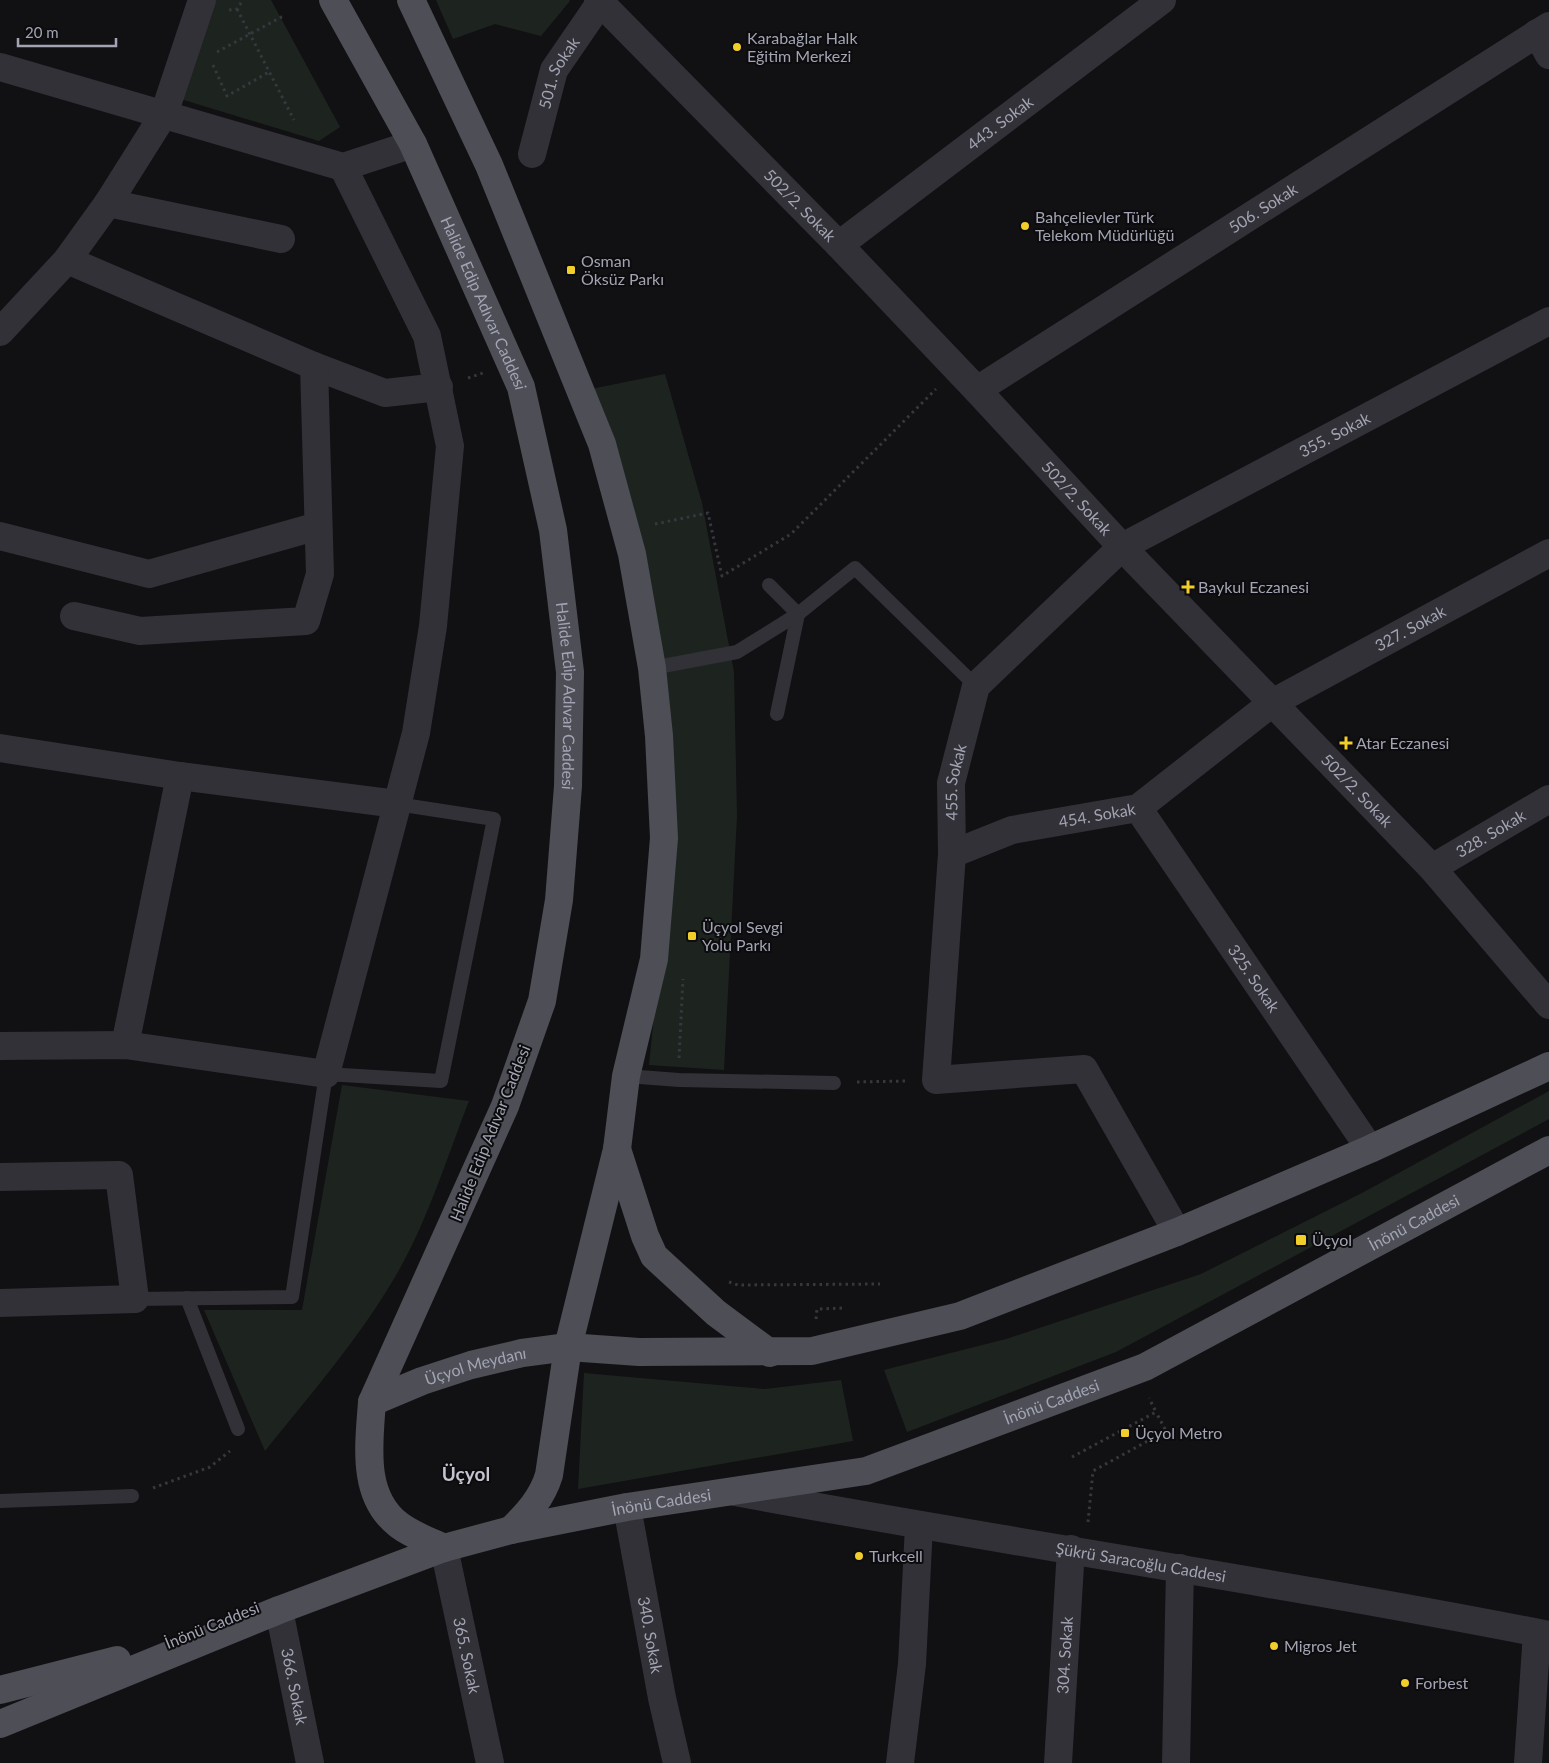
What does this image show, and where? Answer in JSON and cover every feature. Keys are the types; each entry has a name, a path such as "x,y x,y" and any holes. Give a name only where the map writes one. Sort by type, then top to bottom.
{"main road":[{"name":"Halide Edip Adıvar Caddesi","path":"333,0 413,144 521,387 553,530 570,672 568,786 560,900 542,1001 505,1106 372,1402"},
{"path":"411,0 489,165 602,444 632,554 652,668 658,736 664,838 654,959 626,1076 617,1150 568,1347 549,1475 544,1491 535,1504 511,1530"},
{"path":"568,1347 639,1352 770,1353 812,1351 960,1316 1177,1232 1370,1149 1549,1066"},
{"path":"617,1150 645,1236 654,1256 716,1313 770,1353"},
{"name":"İnönü Caddesi","path":"0,1724 279,1610 444,1548 511,1530 627,1507 866,1471 1145,1367 1549,1150"},
{"name":"Üçyol Meydanı","path":"372,1402 422,1381 471,1365 522,1353 568,1347"},
{"path":"372,1402 369,1455 372,1484 385,1512 410,1531 444,1548"},
{"name":"İnönü Caddesi","path":"0,1690 135,1655 398,1551 410,1531"}],"street":[{"path":"0,332 67,260 108,203 164,114 202,0"},
{"name":"443. Sokak","path":"839,245 1162,0"},
{"name":"502/2. Sokak","path":"600,1 839,245 977,390 1122,547 1432,868 1549,1005"},
{"name":"501. Sokak","path":"532,154 554,70 600,1"},
{"name":"506. Sokak","path":"977,390 1545,38"},
{"path":"0,68 343,167 413,144"},
{"path":"0,1046 125,1044 326,1074 416,732 433,626 450,446 427,336 343,167"},
{"path":"108,203 281,239"},
{"path":"67,260 314,366 385,393 439,387"},
{"name":"355. Sokak","path":"1122,547 1549,321"},
{"path":"74,616 140,631 306,621 320,574 314,366"},
{"path":"0,536 149,574 318,526"},
{"path":"976,686 1122,547"},
{"name":"327. Sokak","path":"1272,703 1549,553"},
{"name":"455. Sokak","path":"936,1080 952,854 950,783 976,686"},
{"name":"454. Sokak","path":"952,854 1012,830 1138,808 1272,703"},
{"path":"0,748 180,776 397,804"},
{"path":"125,1044 180,776"},
{"name":"328. Sokak","path":"1432,868 1549,799"},
{"name":"325. Sokak","path":"1138,808 1370,1149"},
{"path":"936,1080 1084,1069 1177,1232"},
{"path":"0,1177 119,1176 135,1299 0,1303"},
{"name":"Şükrü Saracoğlu Caddesi","path":"734,1492 919,1526 1180,1568 1543,1634"},
{"name":"340. Sokak","path":"627,1507 662,1698 677,1763"},
{"path":"900,1763 912,1664 919,1526"},
{"name":"365. Sokak","path":"444,1548 490,1763"},
{"name":"304. Sokak","path":"1058,1763 1079,1551"},
{"path":"1176,1763 1180,1568"},
{"name":"366. Sokak","path":"279,1610 310,1763"},
{"path":"1528,1763 1543,1634"}],"lane":[{"path":"652,668 736,652 798,614 855,568 976,686"},
{"path":"769,585 798,614"},
{"path":"777,714 798,614"},
{"path":"135,1299 292,1297 326,1074 441,1081 494,820 397,804"},
{"path":"626,1076 678,1080 834,1083"},
{"path":"187,1298 238,1429"},
{"path":"0,1501 132,1496"}],"path":[{"path":"244,0 237,9 294,122"},
{"path":"269,72 227,96 209,57 285,15"},
{"path":"439,387 510,364"},
{"path":"649,525 708,513 722,576 791,534 956,369"},
{"path":"834,1083 936,1080"},
{"path":"771,1284 880,1284"},
{"path":"1079,1551 1092,1471 1166,1431 1156,1412"},
{"path":"1072,1457 1147,1416"},
{"path":"132,1496 210,1467 229,1453 236,1442 238,1429"}],"shaded area":[{"path":"205,0 271,0 340,127 319,141 174,97"},
{"path":"436,0 570,1 541,36 495,24 453,39"},
{"path":"665,374 702,503 734,672 737,816 724,1070 649,1065 672,835 591,389"},
{"path":"342,1085 469,1101 417,1235 395,1277 349,1345 265,1451 204,1310 302,1310"},
{"path":"1549,1091 1549,1119 1116,1352 907,1432 884,1370 1006,1339 1201,1274 1362,1193"},
{"path":"584,1373 765,1389 841,1380 853,1441 578,1489"}],"place":[{"name":"Karabağlar Halk Eğitim Merkezi","path":"737,47"},
{"name":"Bahçelievler Türk Telekom Müdürlüğü","path":"1025,226"},
{"name":"Osman Öksüz Parkı","path":"571,270"},
{"name":"Baykul Eczanesi","path":"1188,587"},
{"name":"Atar Eczanesi","path":"1346,743"},
{"name":"Üçyol Sevgi Yolu Parkı","path":"692,936"},
{"name":"Üçyol","path":"1301,1240"},
{"name":"Üçyol Metro","path":"1125,1433"},
{"name":"Turkcell","path":"859,1556"},
{"name":"Migros Jet","path":"1274,1646"},
{"name":"Forbest","path":"1405,1683"}],"district":[{"name":"Üçyol","path":"466,1474"}]}
